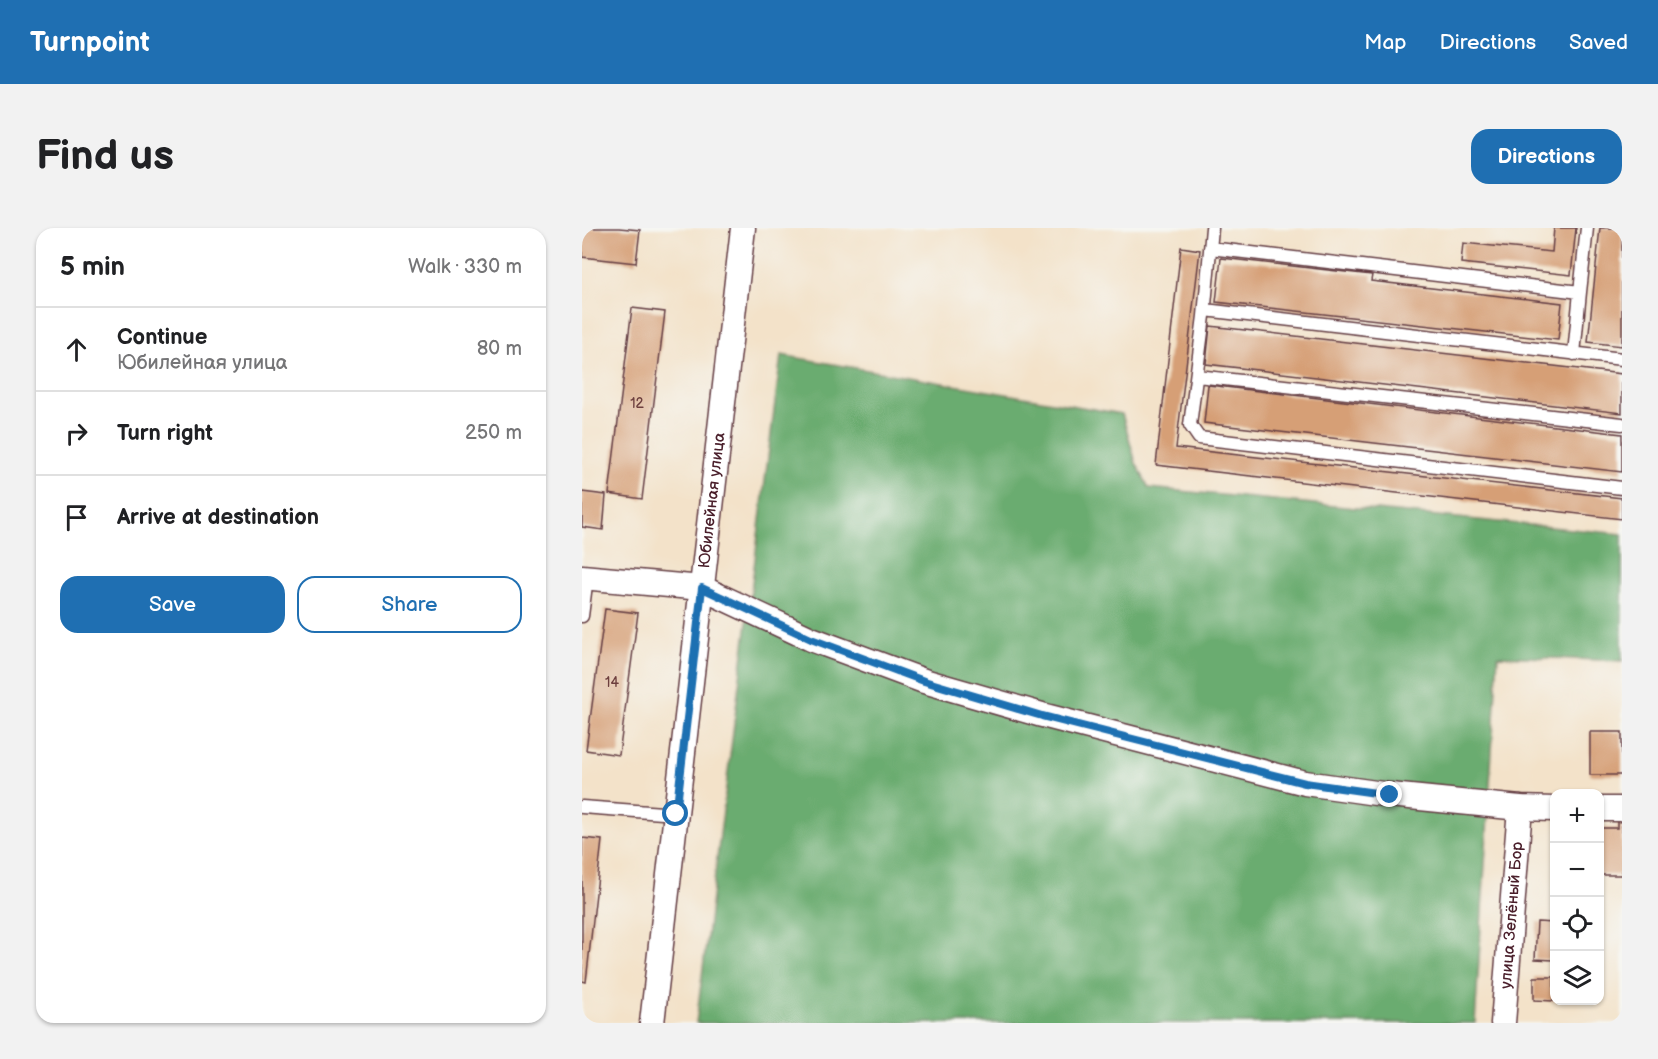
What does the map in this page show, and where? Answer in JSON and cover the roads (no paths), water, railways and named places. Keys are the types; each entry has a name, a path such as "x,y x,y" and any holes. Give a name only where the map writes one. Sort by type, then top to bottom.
{"street":[{"name":"Юбилейная улица","path":"652,1023 743,228"},
{"path":"584,577 702,588 822,643 924,681 1042,716 1305,783 1390,795 1550,809"},
{"name":"улица Зелёный Бор","path":"1503,1023 1521,808"},
{"path":"1604,809 1622,810"}],"lane":[{"path":"1212,228 1205,310 1190,425 1198,438 1622,488"},
{"path":"1574,354 1587,228"},
{"path":"1210,248 1580,292"},
{"path":"1205,310 1622,359"},
{"path":"1197,376 1622,424"},
{"path":"582,616 584,577"},
{"path":"582,807 676,814"}]}
